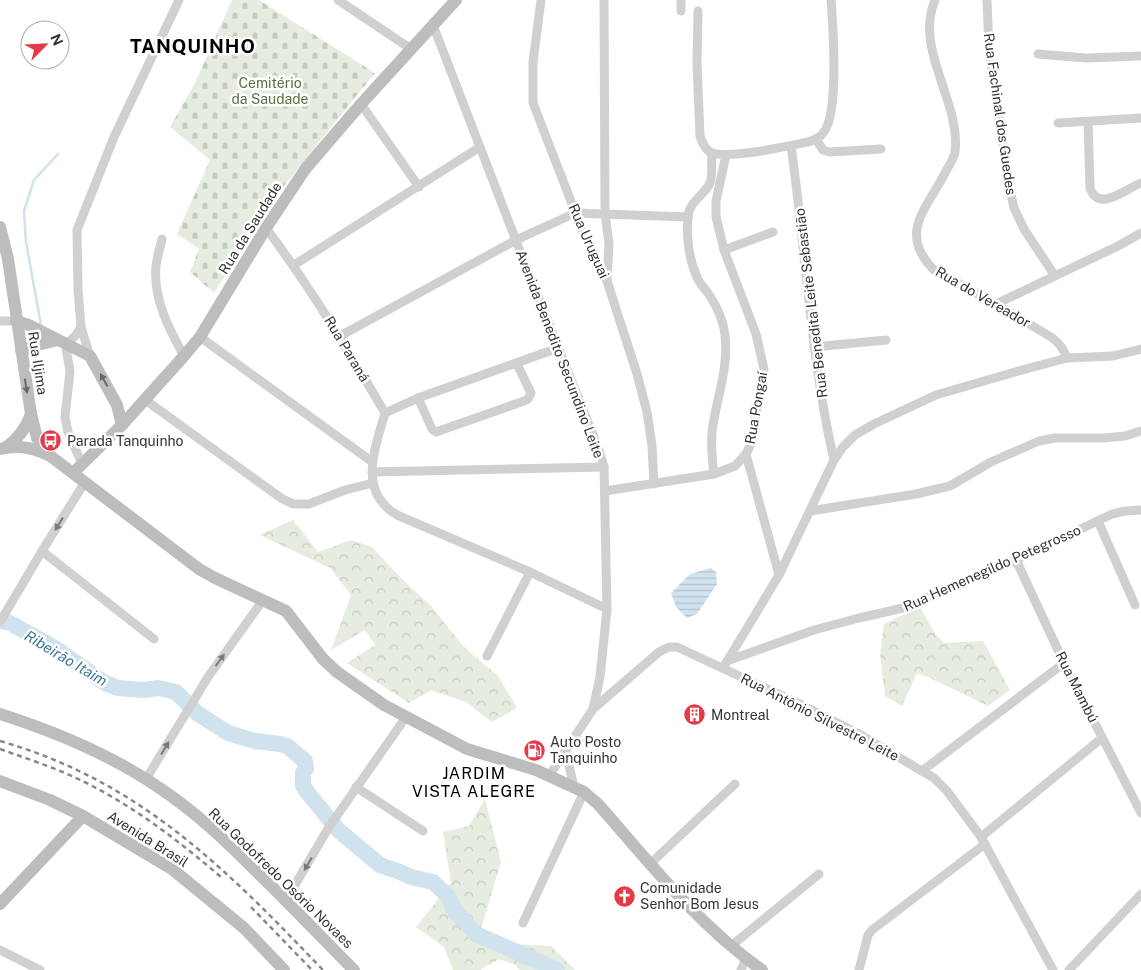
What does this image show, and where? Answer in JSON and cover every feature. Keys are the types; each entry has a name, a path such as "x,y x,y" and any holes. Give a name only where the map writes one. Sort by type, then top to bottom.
{"main road":[{"name":"Rua da Saudade","path":"72,473 122,425 200,337 266,228 306,168 361,104 456,0"},
{"name":"Rua Iljima","path":"0,227 8,259 31,414 37,438 49,455 200,569 215,578 283,609 290,615 323,659 337,672 377,700 467,750 549,776 579,790 598,804 673,889 731,946 743,964 762,970"},
{"path":"16,321 90,356 117,405 122,425"},
{"path":"21,351 38,345 63,342"},
{"path":"117,405 135,410"},
{"path":"2,448 19,437 31,414"},
{"path":"2,448 24,447 39,450 49,455"},
{"name":"Rua Godofredo Osório Novaes","path":"0,714 80,744 146,779 191,811 235,850 354,970"},
{"name":"Avenida Brasil","path":"0,781 50,800 83,816 172,869 244,928 284,970"},
{"path":"0,904 83,816"}],"street":[{"path":"90,356 81,327 77,230 114,137 180,0"},
{"name":"Rua Uruguai","path":"542,0 533,62 533,103 575,213 594,258 607,281 637,374 647,412 652,446 654,484"},
{"path":"604,0 605,213 609,244 607,281"},
{"path":"681,0 681,11"},
{"path":"698,10 697,63 700,136 702,143 712,153 726,155 791,146 816,140 825,131 832,104 834,47 830,0"},
{"name":"Rua do Vereador","path":"936,0 932,9 930,35 955,131 955,154 918,222 916,239 919,250 926,262 934,270 1059,342 1067,358"},
{"name":"Rua Fachinal dos Guedes","path":"987,0 989,51 1008,181 1014,208 1024,229 1055,276"},
{"path":"340,1 411,49"},
{"name":"Avenida Benedito Secundino Leite","path":"433,25 599,450 604,468 606,608 600,677 593,709 549,776"},
{"path":"1038,54 1086,58 1141,56"},
{"path":"361,104 419,187"},
{"path":"1058,123 1141,118"},
{"path":"1088,122 1090,188 1092,194 1097,199 1106,200 1141,183"},
{"path":"816,140 823,150 830,152 881,149"},
{"name":"Rua Benedita Leite Sebastião","path":"791,146 814,347 834,460"},
{"path":"294,265 480,147"},
{"path":"712,153 711,181 706,190 691,206 688,217 689,249 697,278 714,301 721,316 725,333 725,368 712,432 714,474"},
{"name":"Rua Pongaí","path":"726,155 716,201 716,217 724,250 756,334 764,369 751,438 746,454 779,575"},
{"path":"340,336 516,240 575,213 688,217"},
{"name":"Rua Paraná","path":"266,228 294,265 340,336 385,413"},
{"path":"724,250 772,232"},
{"path":"996,304 1118,246 1141,233"},
{"path":"162,239 156,266 157,286 162,312 184,356"},
{"path":"0,321 16,321"},
{"path":"81,327 76,335 63,342 70,372 65,417 68,432 82,464"},
{"path":"200,337 372,461"},
{"path":"814,347 886,340"},
{"path":"558,348 418,398 385,413 372,461 373,483 386,508 397,515 530,572 606,608"},
{"path":"725,664 779,575 834,460 855,434 936,395 1067,358 1113,356 1141,349"},
{"path":"418,398 432,429 436,432 528,399 531,393 517,364"},
{"path":"144,399 292,504 310,504 345,490 373,483"},
{"path":"810,511 935,490 960,481 991,462 1039,441 1055,438 1111,437 1141,431"},
{"path":"605,491 714,474 735,466 746,454"},
{"path":"372,472 604,468"},
{"path":"0,622 85,482"},
{"name":"Rua Hemenegildo Petegrosso","path":"725,664 814,630 904,608 1016,560 1112,514 1141,510"},
{"path":"1098,521 1135,605"},
{"path":"42,551 154,639"},
{"name":"Rua Mambú","path":"1016,560 1064,663 1141,813"},
{"path":"487,656 530,572"},
{"path":"146,779 192,701 263,600"},
{"name":"Rua Antônio Silvestre Leite","path":"593,709 660,652 669,647 677,646 725,664 857,733 934,778 946,791 983,841 1053,970"},
{"path":"922,771 1064,663"},
{"path":"286,900 329,827 406,717"},
{"path":"859,970 865,944 872,930 983,841 1102,738"},
{"path":"523,923 579,790 565,749"},
{"path":"651,863 735,784"},
{"path":"356,788 423,831"},
{"path":"731,946 819,874"},
{"path":"1069,970 1141,894"},
{"path":"0,950 40,970"}],"green space":[{"name":"Cemitério da Saudade","path":"232,0 259,0 375,73 286,183 214,293 190,272 199,249 177,234 210,160 170,127 195,83"},
{"path":"293,520 318,552 351,540 372,547 431,606 464,647 498,676 517,708 492,722 466,702 431,690 409,703 347,663 375,645 365,630 331,650 351,595 330,568 260,535"},
{"path":"920,607 936,635 944,643 983,641 1010,690 988,706 917,673 902,706 885,696 880,654 884,624"},
{"path":"485,799 501,862 481,929 514,944 551,946 575,970 519,970 516,965 499,959 480,970 453,970 444,947 416,927 451,883 443,832 469,826"}],"water":[{"path":"711,568 716,572 717,584 697,614 687,618 676,607 671,593 690,574"}],"waterway":[{"path":"41,325 26,242 24,211 34,180 58,154"},
{"name":"Ribeirão Itaim","path":"0,621 10,623 55,648 105,683 118,688 144,690 158,688 176,692 197,713 228,733 255,741 287,746 305,761 306,769 303,773 303,786 308,793 338,830 380,865 411,877 433,882 448,896 454,910 476,934 557,970"}],"railway":[{"path":"0,741 50,758 96,779 138,804 178,833 215,864 251,897 323,970"},
{"path":"0,749 65,773 107,794 147,819 221,877"},
{"path":"251,907 312,970"}],"place":[{"name":"Parada Tanquinho","path":"51,441"},
{"name":"Montreal","path":"695,715"},
{"name":"Auto Posto Tanquinho","path":"534,750"},
{"name":"Comunidade Senhor Bom Jesus","path":"624,896"}],"district":[{"name":"TANQUINHO","path":"193,46"},
{"name":"JARDIM VISTA ALEGRE","path":"474,782"}]}
